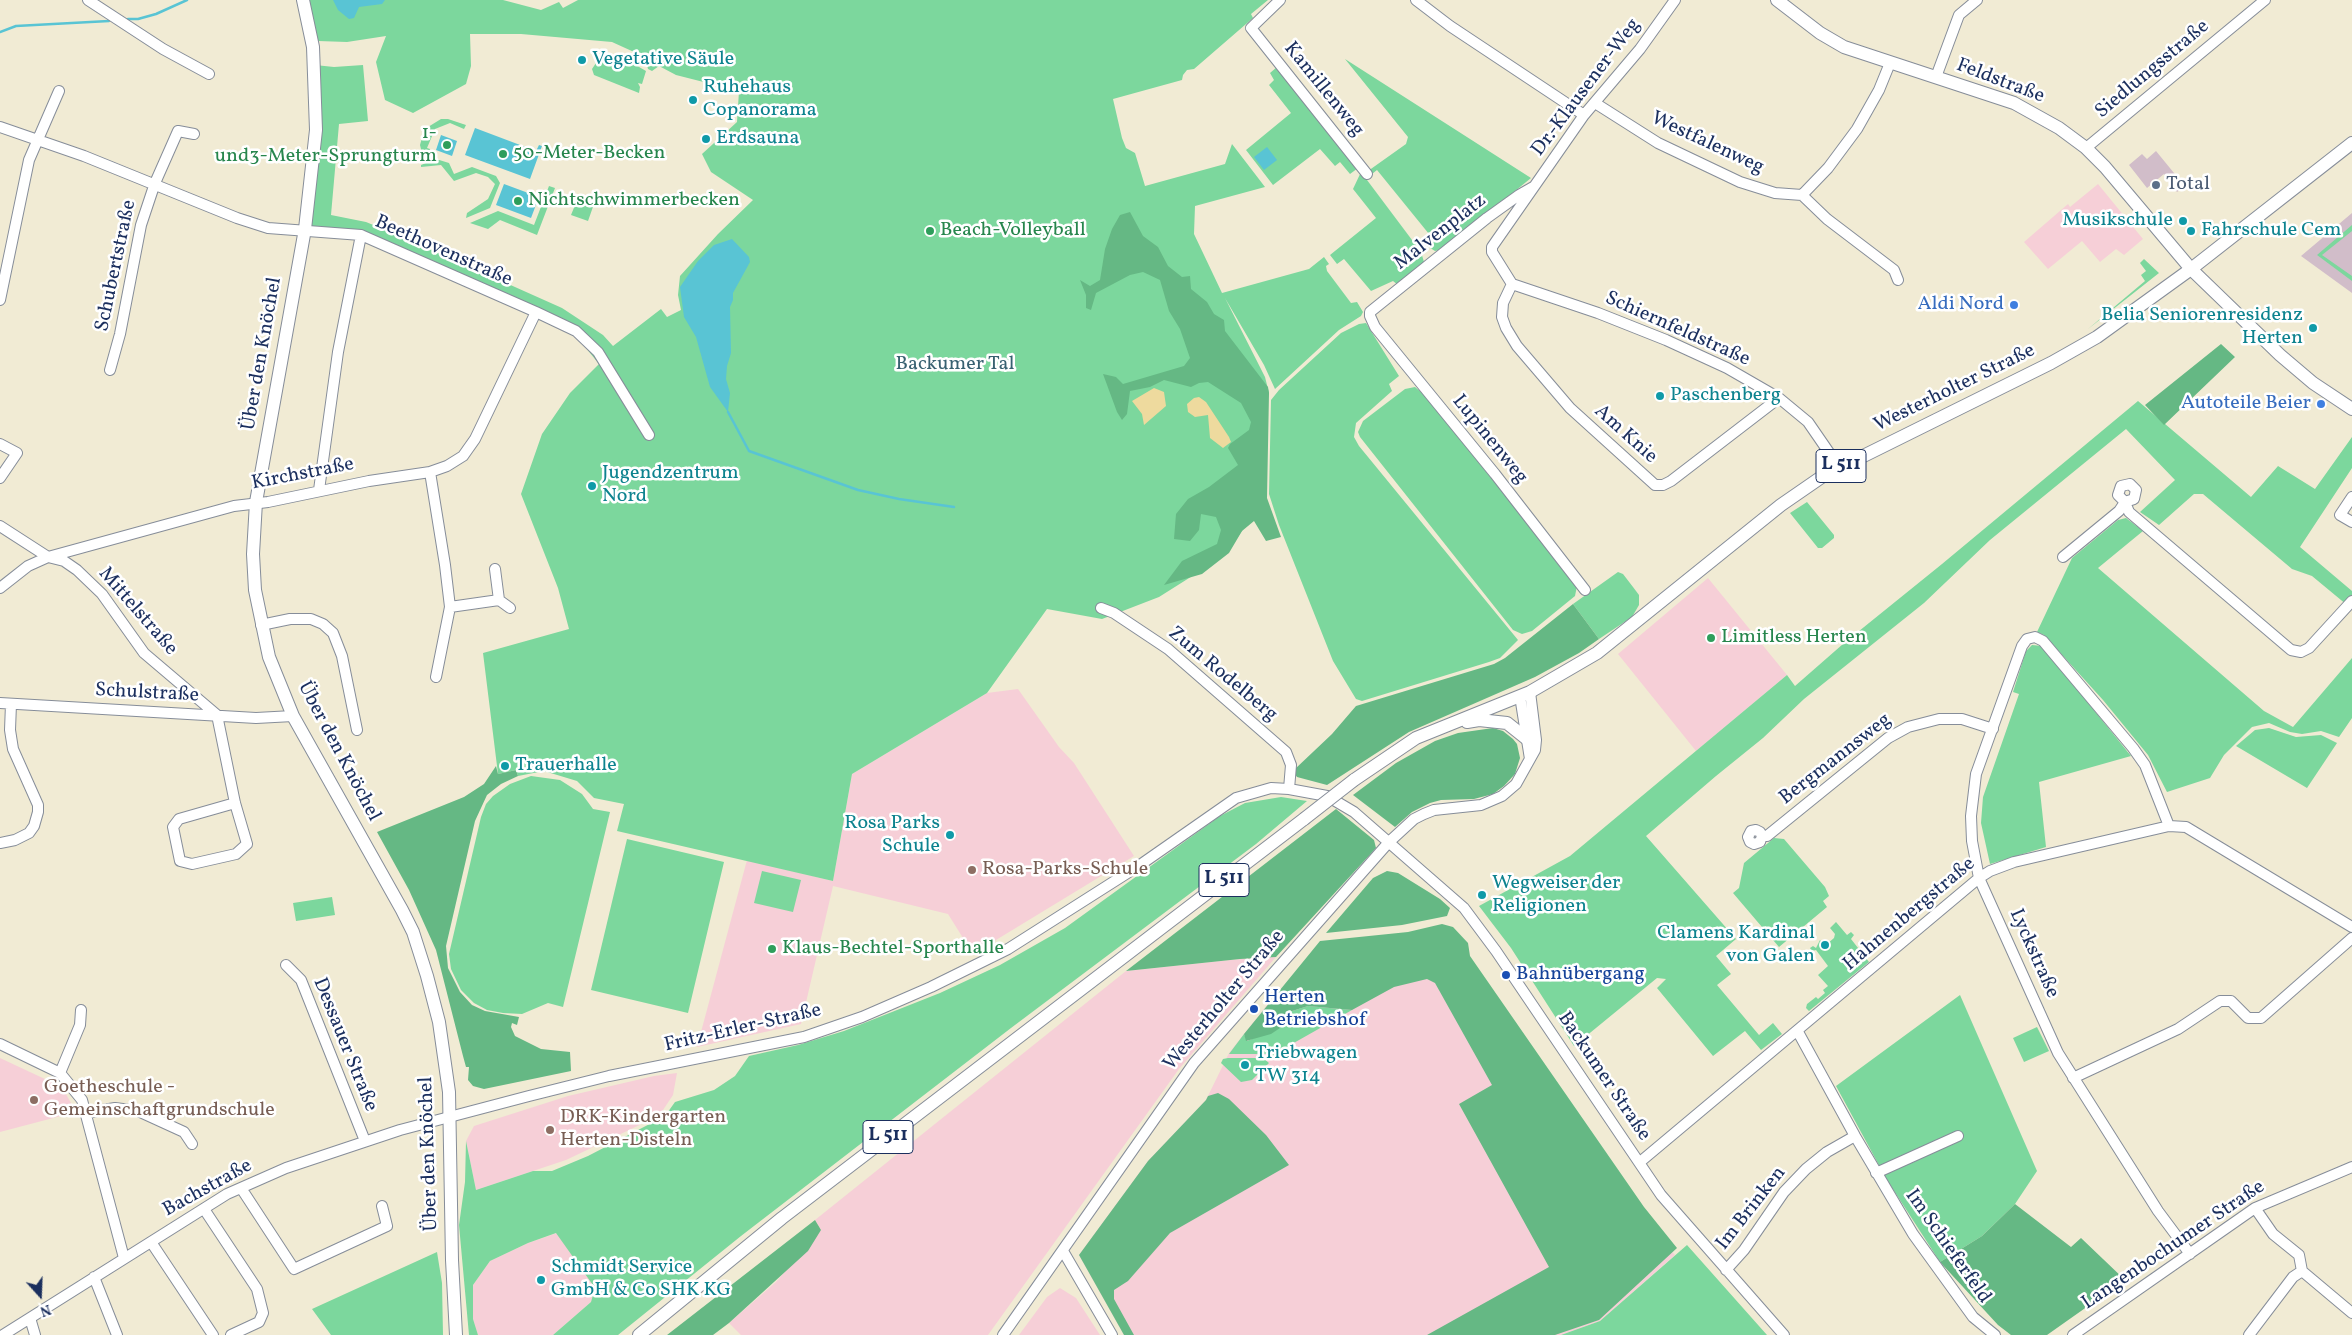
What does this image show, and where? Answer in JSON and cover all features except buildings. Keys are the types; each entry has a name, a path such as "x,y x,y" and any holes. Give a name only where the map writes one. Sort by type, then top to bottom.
{"main road":[{"name":"Über den Knöchel","path":"303,0 313,47 317,107 304,229 256,502 253,554 255,590 261,625 272,664 293,716 413,932 439,1022 446,1069 450,1117 452,1260 456,1335"},
{"name":"Feldstraße","path":"1777,0 1820,33 1844,47 1936,78 1980,90 2027,108 2059,128 2086,148 2105,166 2191,269 2296,370 2352,409"},
{"name":"Westerholter Straße","path":"1525,694 1597,653 1782,505 1839,467 2083,346 2191,269 2352,143"},
{"name":"L 511","path":"640,1334 782,1218 1354,780 1416,738 1525,694"},
{"path":"1450,724 1479,720 1507,723 1527,740"}],"street":[{"path":"88,0 163,49 209,74"},
{"name":"Kamillenweg","path":"1280,0 1251,28 1367,174"},
{"name":"Dr.-Klausener-Weg","path":"1512,284 1494,257 1492,247 1584,115 1640,49 1675,0"},
{"path":"1936,78 1959,15 1977,0"},
{"name":"Siedlungsstraße","path":"2086,148 2265,0"},
{"path":"1420,1 1450,26 1584,115"},
{"path":"1890,63 1879,90 1857,129 1832,163 1802,195 1827,219 1894,270 1898,280"},
{"path":"0,300 27,168 59,91"},
{"name":"Westfalenweg","path":"1595,103 1658,143 1740,182 1775,193 1802,195"},
{"name":"Beethovenstraße","path":"0,127 84,156 155,183 222,212 268,228 304,229 361,235 536,312 576,331 598,352 650,435"},
{"name":"Schubertstraße","path":"110,370 120,334 141,225 155,183 178,131 194,134"},
{"name":"Malvenplatz","path":"1370,312 1487,218 1519,195 1536,186"},
{"path":"319,490 338,352 361,235"},
{"name":"Schiernfeldstraße","path":"1512,284 1598,312 1727,368 1778,398 1808,422 1839,467"},
{"name":"Am Knie","path":"1512,284 1503,303 1502,317 1506,328 1517,346 1570,408 1655,485 1663,485 1671,481 1757,412 1778,398"},
{"name":"Kirchstraße","path":"0,588 28,566 48,557 234,506 268,502 319,490 430,472 447,466 463,456 475,438 536,312"},
{"name":"Lupinenweg","path":"1370,312 1375,328 1495,474 1585,590"},
{"path":"0,444 17,453 0,478"},
{"path":"430,472 450,607 436,677"},
{"path":"2352,497 2340,515 2352,522"},
{"path":"2063,556 2119,510 2125,502 2129,512 2291,650 2301,652 2309,648 2352,601"},
{"name":"Mittelstraße","path":"0,526 48,557 64,561 102,594 144,653 217,715"},
{"path":"496,569 499,600"},
{"path":"450,607 499,600 510,608"},
{"name":"Zum Rodelberg","path":"1101,608 1114,613 1168,649 1286,752 1291,765 1290,789"},
{"path":"261,625 290,619 311,619 323,624 333,633 342,656 357,730"},
{"name":"Lyckstraße","path":"2169,826 2149,772 2133,748 2043,641 2034,636 2027,639 2022,646 1976,774 1971,810 1972,841 1979,878 2058,1053 2072,1078 2158,1211 2190,1254"},
{"path":"1525,694 1530,760"},
{"name":"Westerholter Straße","path":"1003,1335 1194,1063 1389,842 1414,819 1424,814 1434,810 1481,805 1502,796 1516,784 1530,760 1536,740 1525,694"},
{"name":"Schulstraße","path":"0,703 256,718 293,716"},
{"path":"0,843 14,840 29,833 34,826 38,812 38,805 13,749 10,730 11,704"},
{"path":"217,715 235,804 248,844 242,851 192,864 180,861 173,827 179,819 235,804"},
{"name":"Bergmannsweg","path":"1762,836 1775,830 1888,738 1908,727 1939,719 1962,719 1993,729"},
{"name":"Fritz-Erler-Straße","path":"450,1117 609,1076 793,1040 862,1017 931,988 1008,949 1140,865 1236,798 1271,788 1290,789 1327,796 1354,812 1389,842"},
{"name":"Hahnenbergstraße","path":"1640,1162 1798,1032 1979,878 1990,871 2014,862 2169,826 2186,827 2352,927"},
{"name":"Backumer Straße","path":"1389,842 1464,908 1480,927 1661,1195 1784,1335"},
{"path":"2072,1078 2178,1029 2220,1001 2230,1001 2248,1018 2261,1018 2352,938"},
{"name":"Dessauer Straße","path":"286,965 301,980 365,1141"},
{"path":"60,1073 80,1025 81,1010"},
{"name":"Im Schieferfeld","path":"1798,1032 1854,1136 1913,1234 1973,1317 1995,1335"},
{"path":"0,1044 60,1073 73,1086 82,1100 124,1258"},
{"path":"86,1113 115,1108 138,1111 184,1132 192,1144"},
{"name":"Bachstraße","path":"3,1335 124,1258 241,1188 286,1168 365,1141 450,1117"},
{"name":"Im Brinken","path":"1726,1270 1744,1250 1784,1192 1806,1169 1827,1152 1854,1136"},
{"name":"Im Schieferfeld","path":"1876,1172 1958,1136"},
{"name":"Langenbochumer Straße","path":"2073,1335 2255,1208 2352,1167"},
{"path":"241,1188 294,1268 387,1226 382,1206"},
{"path":"2255,1208 2273,1234 2299,1255 2302,1271 2352,1312"},
{"path":"204,1209 257,1289 264,1313 259,1322 231,1335"},
{"path":"151,1242 213,1335"},
{"path":"1063,1251 1112,1335"},
{"path":"2249,1335 2293,1277 2302,1271"},
{"path":"94,1278 117,1335"},
{"path":"30,1318 34,1335"}],"shaded area":[{"path":"2156,151 2183,184 2186,185 2177,192 2164,174 2147,188 2129,165 2142,154 2147,159"},
{"path":"2098,184 2143,239 2124,255 2116,249 2100,262 2082,241 2048,269 2024,242 2068,204 2070,207"},
{"path":"2352,213 2352,293 2301,256"},
{"path":"1708,578 1787,675 1696,751 1618,654"},
{"name":"Rosa-Parks-Schule","path":"1018,689 1059,747 1074,763 1134,856 973,954 948,914 833,886 801,1024 697,1047 747,860 833,881 852,774 987,693"},
{"path":"1459,949 1646,1224 1675,1255 1600,1321 1561,1335 1124,1335 1079,1255 1148,1161 1206,1100 1229,1053 1271,1000"},
{"path":"1276,957 1179,1069 988,1335 741,1335 729,1323 776,1282 821,1230 815,1220 1126,971"},
{"name":"Goetheschule - Gemeinschaftgrundschule","path":"0,1058 62,1087 76,1112 0,1132"},
{"name":"DRK-Kindergarten Herten-Disteln","path":"677,1073 673,1095 663,1110 650,1120 566,1160 476,1190 466,1141 474,1126 568,1096 654,1076"},
{"path":"557,1233 595,1288 591,1302 553,1335 478,1335 473,1319 473,1285 490,1261 528,1243"},
{"path":"1060,1288 1076,1298 1100,1335 1019,1335 1047,1297"}],"green space":[{"name":"Backumer Tal","path":"308,0 503,0 541,10 559,2 563,8 578,0 1268,0 1251,14 1253,18 1194,69 1187,70 1182,80 1113,99 1122,138 1126,148 1135,153 1145,186 1225,164 1232,144 1265,187 1195,206 1194,234 1222,293 1309,269 1324,257 1329,264 1326,266 1327,271 1351,303 1357,302 1363,312 1361,316 1339,330 1275,389 1264,365 1225,298 1265,377 1269,393 1242,531 1224,556 1159,597 1102,619 1047,609 987,693 852,774 833,881 617,831 624,804 594,798 577,781 544,771 518,776 516,770 498,774 483,653 569,629 558,588 521,494 542,434 570,393 599,364 577,337 374,241 305,229 315,65 334,67 363,65 368,121 339,124 331,215 366,222 562,308 603,335 613,346 661,309 667,317 681,310 678,295 680,276 718,234 753,200 711,172 702,154 737,122 739,91 676,75 659,66 652,71 648,69 645,57 612,42 521,34 470,34 471,66 466,84 413,113 385,100 376,62 386,36 347,42 318,41"},
{"path":"602,54 627,60 646,71 642,84 638,83 640,87 639,93 594,75 592,69"},
{"path":"1345,59 1531,178 1444,249 1435,251 1427,246 1425,240 1429,234 1377,170 1372,174 1368,171 1406,144 1408,137"},
{"path":"1277,67 1358,168 1350,174 1340,162 1335,166 1320,149 1273,185 1246,150 1291,113 1269,85 1274,80 1270,73"},
{"path":"441,119 448,119 466,125 464,129 450,123 435,129 427,148 430,149 428,155 423,157 420,145 422,138 428,127"},
{"path":"436,159 449,163 454,174 472,167 496,176 500,183 490,208 466,218 467,213 488,199 495,184 488,177 476,173 454,181 441,165 421,167 421,165"},
{"path":"1361,172 1421,252 1424,262 1421,267 1398,285 1393,281 1371,291 1344,259 1337,264 1330,255 1376,218 1353,189"},
{"path":"549,186 555,188 537,235 500,220 488,229 470,223 498,211 534,225"},
{"path":"578,198 594,204 588,221 571,215"},
{"path":"1130,212 1143,236 1158,247 1168,266 1182,277 1190,276 1191,289 1207,302 1214,314 1224,320 1225,331 1268,387 1269,393 1267,498 1281,537 1266,541 1254,521 1242,531 1229,553 1202,574 1164,585 1182,561 1217,544 1221,530 1216,517 1201,514 1199,530 1190,541 1174,539 1176,514 1188,499 1209,487 1238,465 1228,448 1230,444 1249,430 1251,422 1241,403 1208,382 1199,383 1191,387 1164,380 1150,387 1130,391 1127,414 1122,420 1117,412 1103,374 1116,377 1123,384 1184,366 1190,358 1180,329 1169,311 1160,280 1143,272 1130,275 1096,293 1091,310 1086,308 1086,295 1080,280 1090,286 1100,280 1105,249 1112,229 1120,215"},
{"path":"2352,225 2352,231 2322,255 2352,276 2352,281 2317,255"},
{"path":"2144,259 2159,273 2088,329 2145,281 2141,275 2146,271 2140,263"},
{"path":"1366,323 1399,376 1389,384 1392,391 1356,423 1354,437 1359,446 1518,640 1500,658 1362,701 1356,699 1333,661 1279,525 1269,494 1271,400 1279,390 1341,333 1359,324"},
{"path":"2221,344 2235,357 2164,425 2145,405"},
{"path":"1415,387 1427,397 1577,586 1575,596 1532,631 1522,634 1513,630 1360,437 1358,432 1363,421 1405,389"},
{"path":"2138,401 2251,497 2278,466 2315,489 2352,437 2352,468 2300,547 2352,591 2352,598 2347,605 2312,576 2292,569 2203,494 2194,494 2159,525 2140,512 2175,480 2126,429 1990,540 1924,603 1804,699 1763,738 1646,836 1736,939 1716,956 1731,974 1717,985 1759,1035 1773,1023 1782,1034 1761,1050 1745,1031 1713,1056 1657,988 1666,979 1657,978 1574,1046 1511,948 1479,906 1570,856 1787,675 1795,686 1843,644"},
{"path":"1807,502 1834,535 1834,538 1822,548 1818,548 1790,513"},
{"path":"2126,518 2143,531 2098,568 2264,711 2293,727 2352,658 2352,718 2339,737 2321,731 2302,734 2290,732 2269,723 2252,727 2224,755 2210,778 2167,792 2148,755 2103,700 2044,635 2037,632 2072,558 2118,520"},
{"path":"1618,572 1623,574 1639,595 1639,605 1632,617 1599,639 1573,604"},
{"path":"1573,604 1599,639 1579,653 1535,677 1409,732 1327,785 1297,777 1294,773 1295,769 1332,734 1356,706 1494,664 1505,658"},
{"path":"2032,645 2042,646 2131,756 2039,782 2046,847 1990,864 1981,823 1983,797 2019,694 2013,692 2026,651"},
{"path":"1493,728 1503,731 1513,739 1517,744 1520,758 1515,774 1493,794 1474,799 1441,800 1430,803 1412,812 1395,827 1353,795 1396,763 1435,741 1458,733"},
{"path":"2269,728 2296,737 2321,735 2337,743 2307,788 2236,746 2255,730"},
{"path":"496,766 498,774 516,770 518,776 501,784 487,795 475,821 446,946 448,968 460,992 472,1005 485,1011 519,1017 517,1025 512,1023 511,1027 515,1036 541,1049 570,1052 571,1071 484,1089 473,1086 468,1080 469,1067 466,1067 436,950 409,890 377,832 464,797 484,784"},
{"path":"531,776 560,780 582,794 593,809 610,812 563,1007 548,1003 522,1014 503,1013 487,1010 474,1003 461,990 451,969 449,954 481,817 486,804 493,796 510,784"},
{"path":"1281,797 1307,801 1256,844 1011,1028 741,1236 618,1335 553,1335 591,1302 595,1288 556,1233 528,1243 490,1261 473,1285 473,1319 478,1335 469,1335 459,1225 465,1182 466,1141 476,1190 533,1171 552,1171 588,1156 665,1116 675,1102 714,1090 735,1076 749,1056 798,1045 844,1031 940,993 1000,965 1065,928 1220,816 1245,803"},
{"path":"1336,809 1374,840 1376,848 1276,957 1126,971"},
{"path":"1774,838 1784,839 1825,887 1829,896 1823,901 1827,907 1779,947 1733,893 1739,888 1744,863"},
{"path":"627,839 724,862 688,1013 591,990"},
{"path":"762,871 801,880 793,912 754,903"},
{"path":"1387,871 1398,873 1440,899 1450,908 1447,916 1402,925 1326,933 1373,878"},
{"path":"332,897 335,915 296,921 293,903"},
{"path":"1836,922 1847,935 1851,932 1854,935 1851,939 1869,962 1809,1011 1806,1008 1807,1004 1825,993 1823,990 1828,986 1818,975 1828,966 1816,950 1812,951 1810,948 1813,946 1816,948 1820,940 1823,944 1827,944 1834,938 1835,934 1830,928"},
{"path":"1442,924 1453,927 1468,943 1470,956 1644,1207 1677,1248 1599,1320 1555,1335 1427,1335 1549,1267 1459,1104 1492,1085 1435,983 1427,979 1394,987 1352,1010 1308,1006 1289,1012 1283,1026 1271,1034 1246,1041 1244,1034 1320,941 1408,932"},
{"path":"1960,995 2037,1171 2015,1204 1982,1236 1940,1262 1887,1180 1836,1086"},
{"path":"1308,1006 1352,1010 1292,1044 1273,1058 1268,1054 1229,1054 1244,1034 1247,1041 1283,1026 1289,1012"},
{"path":"2037,1027 2049,1051 2024,1062 2013,1038"},
{"path":"1263,1058 1269,1063 1252,1080 1241,1082 1221,1063 1223,1059"},
{"path":"1218,1093 1229,1099 1266,1135 1289,1165 1170,1233 1128,1281 1114,1290 1114,1299 1134,1335 1124,1335 1079,1255 1148,1161 1208,1096"},
{"path":"2015,1204 2071,1247 2081,1238 2125,1280 2047,1335 2011,1335 1998,1325 1940,1262 1982,1236"},
{"path":"815,1220 821,1230 808,1251 729,1323 713,1335 667,1335"},
{"path":"1687,1245 1767,1335 1561,1335 1600,1321"},
{"path":"437,1252 442,1283 443,1335 331,1335 312,1309"}],"sand":[{"path":"1154,388 1164,392 1166,406 1144,425 1142,414 1132,401"},
{"path":"1199,397 1206,402 1229,437 1231,442 1223,448 1210,438 1208,415 1195,417 1188,412 1187,404 1194,398"}],"water":[{"path":"333,0 385,0 382,4 359,7 354,18 349,19 338,10"},
{"name":"50-Meter-Becken","path":"475,128 536,151 539,145 542,146 530,179 465,155"},
{"name":"1- und3-Meter-Sprungturm","path":"441,135 457,141 452,156 436,150"},
{"path":"1267,147 1277,160 1264,170 1254,157"},
{"name":"Nichtschwimmerbecken","path":"504,184 539,197 531,218 496,205"},
{"path":"732,239 749,257 750,262 733,293 730,307 731,353 726,379 730,393 728,412 710,387 696,337 684,317 680,287 698,261 714,245"}],"waterway":[{"path":"128,19 138,19 156,14 187,0"},
{"path":"0,32 16,26 109,21"},
{"path":"728,412 749,451 858,490 899,499 954,507"}],"place":[{"name":"Vegetative Säule","path":"582,60"},
{"name":"Ruhehaus Copanorama","path":"693,100"},
{"name":"Erdsauna","path":"706,139"},
{"name":"1- und3-Meter-Sprungturm","path":"447,145"},
{"name":"50-Meter-Becken","path":"503,154"},
{"name":"Total","path":"2156,185"},
{"name":"Nichtschwimmerbecken","path":"518,201"},
{"name":"Musikschule","path":"2183,221"},
{"name":"Beach-Volleyball","path":"930,231"},
{"name":"Fahrschule Cem","path":"2191,231"},
{"name":"Aldi Nord","path":"2014,305"},
{"name":"Belia Seniorenresidenz Herten","path":"2313,328"},
{"name":"Paschenberg","path":"1660,396"},
{"name":"Autoteile Beier","path":"2321,404"},
{"name":"Jugendzentrum Nord","path":"592,486"},
{"name":"Limitless Herten","path":"1711,638"},
{"name":"Trauerhalle","path":"505,766"},
{"name":"Rosa Parks Schule","path":"950,835"},
{"name":"Rosa-Parks-Schule","path":"972,870"},
{"name":"Wegweiser der Religionen","path":"1482,895"},
{"name":"Clamens Kardinal von Galen","path":"1825,945"},
{"name":"Klaus-Bechtel-Sporthalle","path":"772,949"},
{"name":"Bahnübergang","path":"1506,975"},
{"name":"Herten Betriebshof","path":"1254,1009"},
{"name":"Triebwagen TW 314","path":"1245,1065"},
{"name":"Goetheschule - Gemeinschaftgrundschule","path":"34,1100"},
{"name":"DRK-Kindergarten Herten-Disteln","path":"550,1130"},
{"name":"Schmidt Service GmbH & Co SHK KG","path":"541,1280"}]}
